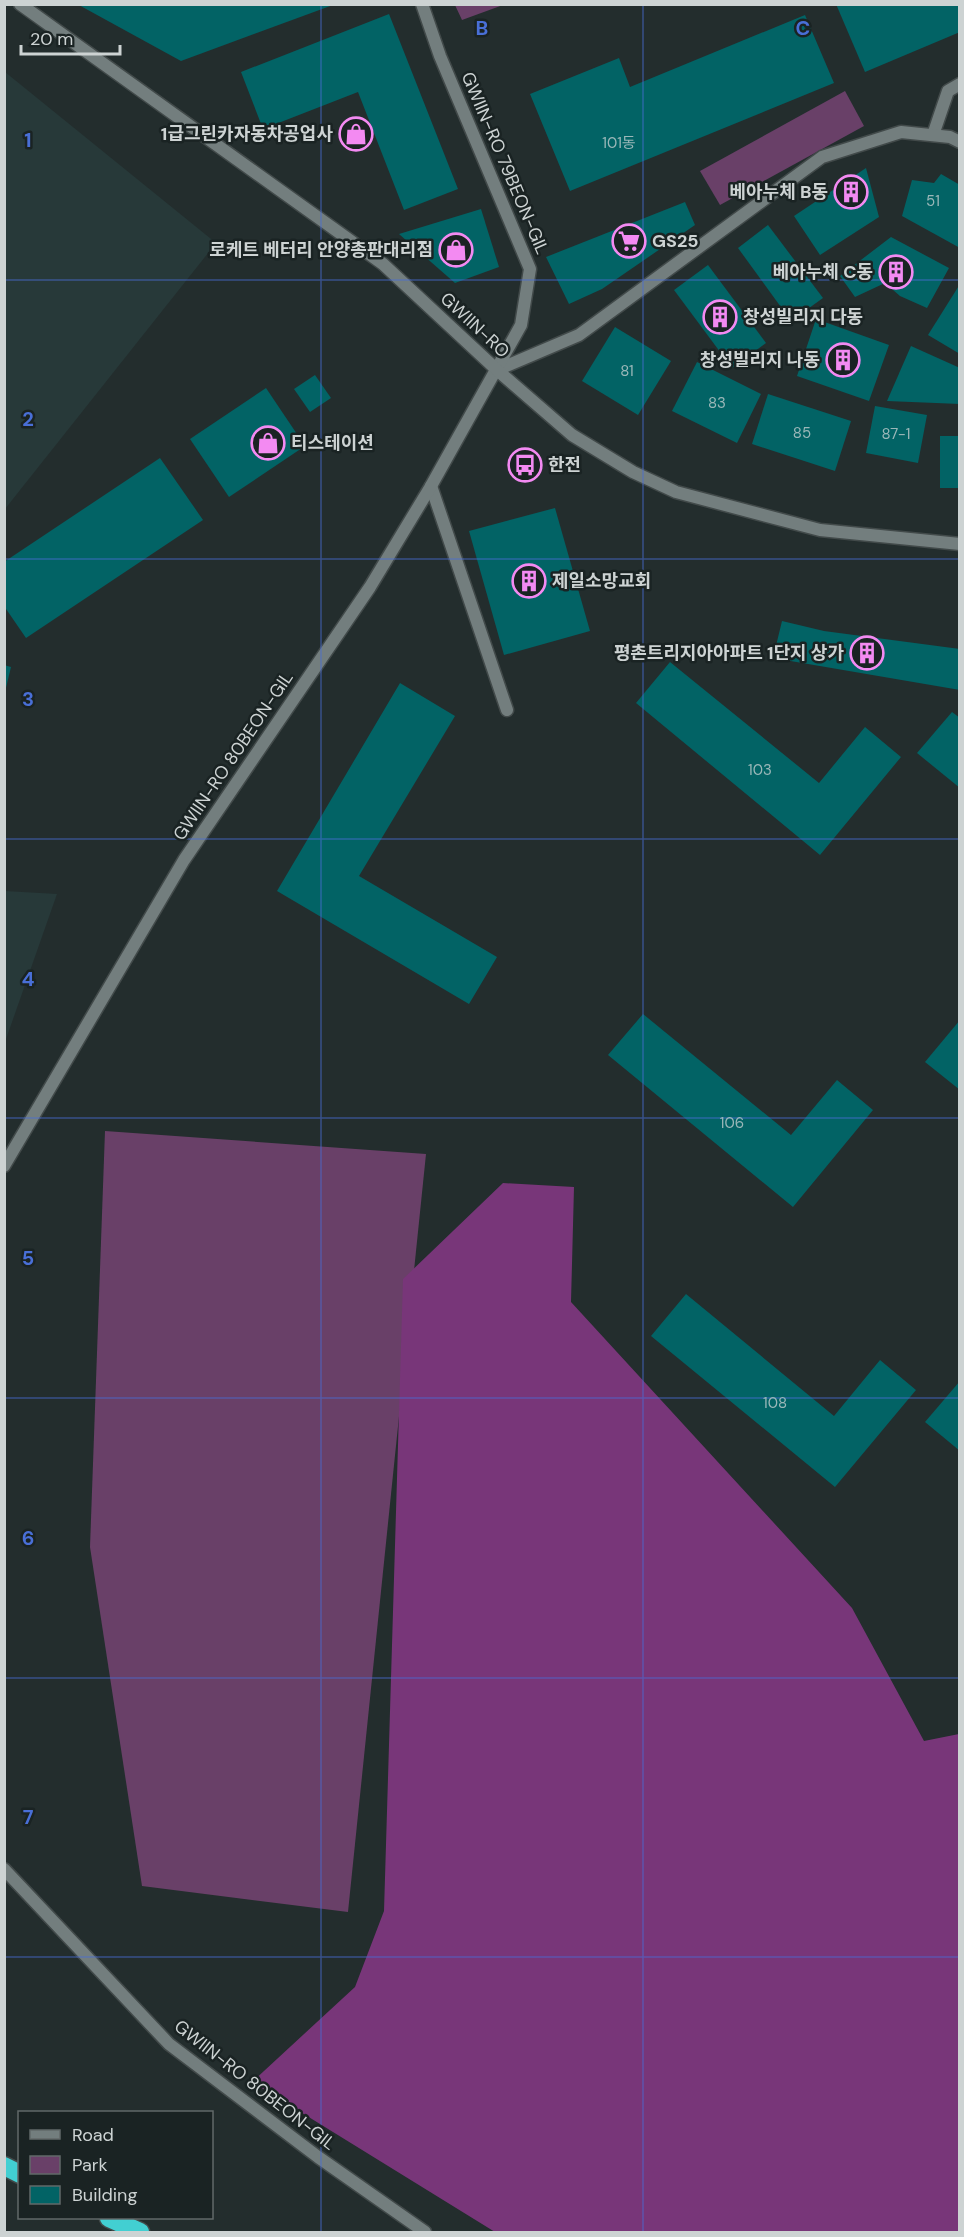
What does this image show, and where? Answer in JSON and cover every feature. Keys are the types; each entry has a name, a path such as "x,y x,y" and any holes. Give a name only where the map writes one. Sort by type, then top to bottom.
{"highway":[{"path":"4,2166 18,2173"},
{"path":"113,2219 140,2232"}],"street":[{"name":"GWIIN-RO","path":"20,4 383,264 497,370 572,435 633,472 676,492 820,530 960,544"},
{"name":"GWIIN-RO 79BEON-GIL","path":"422,4 440,56 530,269 521,325 497,370"},
{"path":"933,135 948,91 960,84"},
{"path":"497,370 579,336 822,157 902,132 950,137 960,142"},
{"name":"GWIIN-RO 80BEON-GIL","path":"4,1166 184,860 370,587 497,370"},
{"path":"431,486 507,710"},
{"name":"GWIIN-RO 80BEON-GIL","path":"4,1869 169,2044 318,2157 425,2232"}],"shaded area":[{"path":"5,72 216,243 5,509"},
{"path":"4,891 57,894 5,1042"},
{"path":"503,1183 574,1187 571,1302 852,1608 924,1741 959,1734 959,2232 495,2232 252,2082 355,1987 384,1911 403,1279"}],"green space":[{"path":"455,5 503,5 462,20"},
{"path":"845,91 864,126 720,205 700,171"},
{"path":"105,1131 426,1154 348,1912 142,1886 90,1547"}],"building":[{"path":"77,4 333,4 333,5 181,61"},
{"path":"836,4 960,4 960,32 865,72"},
{"path":"389,14 458,189 404,210 358,92 263,129 241,72"},
{"path":"805,15 834,83 570,191 530,94 619,58 630,87"},
{"name":"베아누체 B동","path":"866,168 879,217 820,255 794,216"},
{"path":"941,174 960,185 960,248 902,216 912,180 934,183"},
{"name":"GS25","path":"685,202 695,225 602,289 569,304 546,257"},
{"name":"로케트 베터리 안양총판대리점","path":"481,209 499,267 455,283 399,234"},
{"path":"768,225 823,298 791,321 738,248"},
{"name":"베아누체 C동","path":"891,237 949,268 927,308 900,296 885,283 855,297 840,276"},
{"name":"창성빌리지 다동","path":"708,265 766,343 732,368 674,290"},
{"path":"960,284 960,354 928,335"},
{"name":"창성빌리지 나동","path":"816,319 889,345 869,401 797,376"},
{"path":"615,327 671,361 638,415 582,381"},
{"path":"911,346 960,368 960,404 887,401"},
{"path":"697,362 761,394 737,443 672,411"},
{"path":"315,375 331,398 310,412 294,389"},
{"path":"266,388 305,446 229,497 190,439"},
{"path":"768,394 851,421 835,471 752,444"},
{"path":"875,406 927,415 918,463 866,453"},
{"path":"940,436 960,436 960,488 940,488"},
{"path":"160,458 203,520 26,638 4,606 4,562"},
{"name":"제일소망교회","path":"555,508 590,631 504,655 469,531"},
{"name":"평촌트리지아아파트 1단지 상가","path":"782,621 824,631 960,649 960,690 773,658"},
{"path":"670,662 819,783 865,727 901,757 820,855 636,703"},
{"path":"4,665 11,667 5,692 4,692"},
{"path":"400,683 455,716 359,876 497,957 469,1004 277,891"},
{"path":"952,712 960,718 960,788 917,753"},
{"path":"643,1014 791,1135 837,1080 873,1110 793,1207 608,1055"},
{"path":"960,1020 960,1090 925,1062"},
{"path":"686,1294 834,1416 880,1360 916,1390 835,1487 651,1336"},
{"path":"960,1381 960,1451 925,1422"}],"place":[{"name":"1급그린카자동차공업사","path":"356,134"},
{"name":"베아누체 B동","path":"851,192"},
{"name":"GS25","path":"629,241"},
{"name":"로케트 베터리 안양총판대리점","path":"456,250"},
{"name":"베아누체 C동","path":"896,272"},
{"name":"창성빌리지 다동","path":"720,317"},
{"name":"창성빌리지 나동","path":"843,360"},
{"name":"티스테이션","path":"268,443"},
{"name":"한전","path":"525,465"},
{"name":"제일소망교회","path":"529,581"},
{"name":"평촌트리지아아파트 1단지 상가","path":"867,653"}]}
